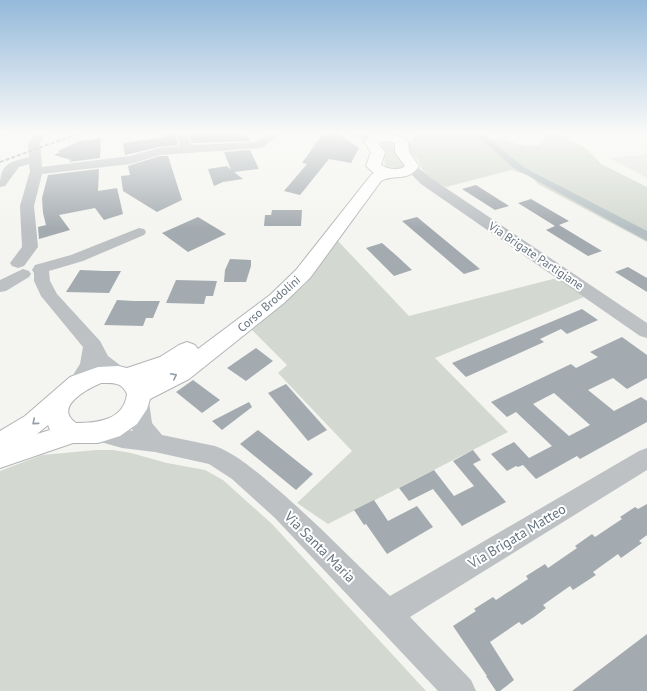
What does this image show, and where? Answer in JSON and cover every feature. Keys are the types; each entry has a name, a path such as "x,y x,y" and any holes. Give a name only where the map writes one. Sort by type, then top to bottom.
{"main road":[{"name":"Corso Brodolini","path":"131,387 217,331 266,294 292,270 372,165"},
{"path":"374,165 378,170 394,173"},
{"name":"Corso Brodolini","path":"0,442 22,433 70,389 98,375 131,387 181,373 228,339 277,299 303,274 376,178 383,174 408,170 411,168"},
{"name":"Corso Brodolini","path":"0,457 72,433 98,433 112,428 124,421 133,412 131,387"},
{"path":"70,389 56,410 59,423 72,433"}],"street":[{"path":"0,183 14,165"},
{"path":"22,270 27,206 36,165"},
{"name":"Via Brigate Partigiane","path":"411,168 426,181 647,332"},
{"name":"Via Brigate Partigiane","path":"394,173 426,181"},
{"path":"22,270 77,258 139,232"},
{"path":"22,270 50,296 93,346 101,361 131,387 141,426 154,443"},
{"path":"70,389 90,365 93,346"},
{"name":"Via Santa Maria","path":"98,433 122,439 154,443 215,456 240,472 284,510 387,614 460,691"},
{"name":"Via Brigata Matteo","path":"387,614 647,458"}],"shaded area":[{"path":"404,165 402,168 391,169 385,166"},
{"path":"421,165 603,165 647,187 647,242 538,184 531,176 511,170 446,187 430,179"},
{"path":"510,165 522,165 647,231 647,241"},
{"path":"623,165 647,165 647,178"},
{"path":"338,241 409,316 557,278 584,297 435,358 508,432 328,524 297,503 352,451 278,373 287,365 252,330 306,284"},
{"path":"113,450 131,453 167,463 205,470 223,480 272,524 426,691 0,691 0,471 42,455"}],"building":[{"path":"171,165 182,200 157,212 123,191 121,176 130,175 128,166"},
{"path":"229,165 257,165 259,169 234,172 243,179 223,182 214,186 208,169 227,166 231,170"},
{"path":"306,165 324,165 300,195 284,191"},
{"path":"99,169 98,191 117,188 123,214 104,220 95,208 59,215 70,230 39,239 38,227 46,225 43,213 42,198 48,175"},
{"path":"476,185 509,206 495,210 462,189"},
{"path":"531,199 569,221 559,225 602,251 588,256 546,230 555,226 518,203"},
{"path":"272,210 302,210 301,226 264,226 265,215 271,215"},
{"path":"198,217 226,234 188,252 162,233"},
{"path":"417,217 480,269 464,274 402,221"},
{"path":"382,243 412,270 394,276 366,248"},
{"path":"230,259 251,260 251,266 246,282 224,282 225,270"},
{"path":"628,267 647,278 647,292 615,272"},
{"path":"80,270 121,271 109,293 66,292"},
{"path":"176,280 217,281 213,296 206,296 204,304 166,303"},
{"path":"117,300 160,301 153,318 146,318 143,326 104,325"},
{"path":"582,309 598,320 567,334 561,329 540,339 544,342 466,377 452,363"},
{"path":"622,337 647,355 647,378 627,389 613,378 588,390 614,411 641,397 647,401 647,422 580,459 577,456 536,479 523,465 518,467 516,466 507,471 491,454 514,442 529,458 552,446 516,412 507,417 491,402 571,364 576,368 598,357 590,352","holes":["554,393 590,425 569,436 533,404"]},
{"path":"256,348 273,361 246,381 227,368"},
{"path":"193,380 220,400 202,413 176,392"},
{"path":"286,384 327,430 308,441 268,393"},
{"path":"249,402 252,407 222,430 212,421"},
{"path":"258,430 313,474 296,490 240,444"},
{"path":"473,450 481,460 473,464 506,502 462,526 433,489 409,501 399,488 434,470 454,496 474,486 453,461"},
{"path":"374,500 388,521 417,506 433,527 387,554 366,524 364,525 354,510"},
{"path":"647,504 647,535 639,541 642,543 621,558 618,554 593,572 596,575 573,590 570,586 543,605 546,608 534,617 522,625 519,622 490,642 514,680 500,691 496,691 453,626 476,611 474,609 493,597 496,600 528,579 526,576 545,564 548,568 577,548 575,546 592,534 595,537 622,519 620,517 635,507 638,509"},
{"path":"647,634 647,691 572,691"}]}
